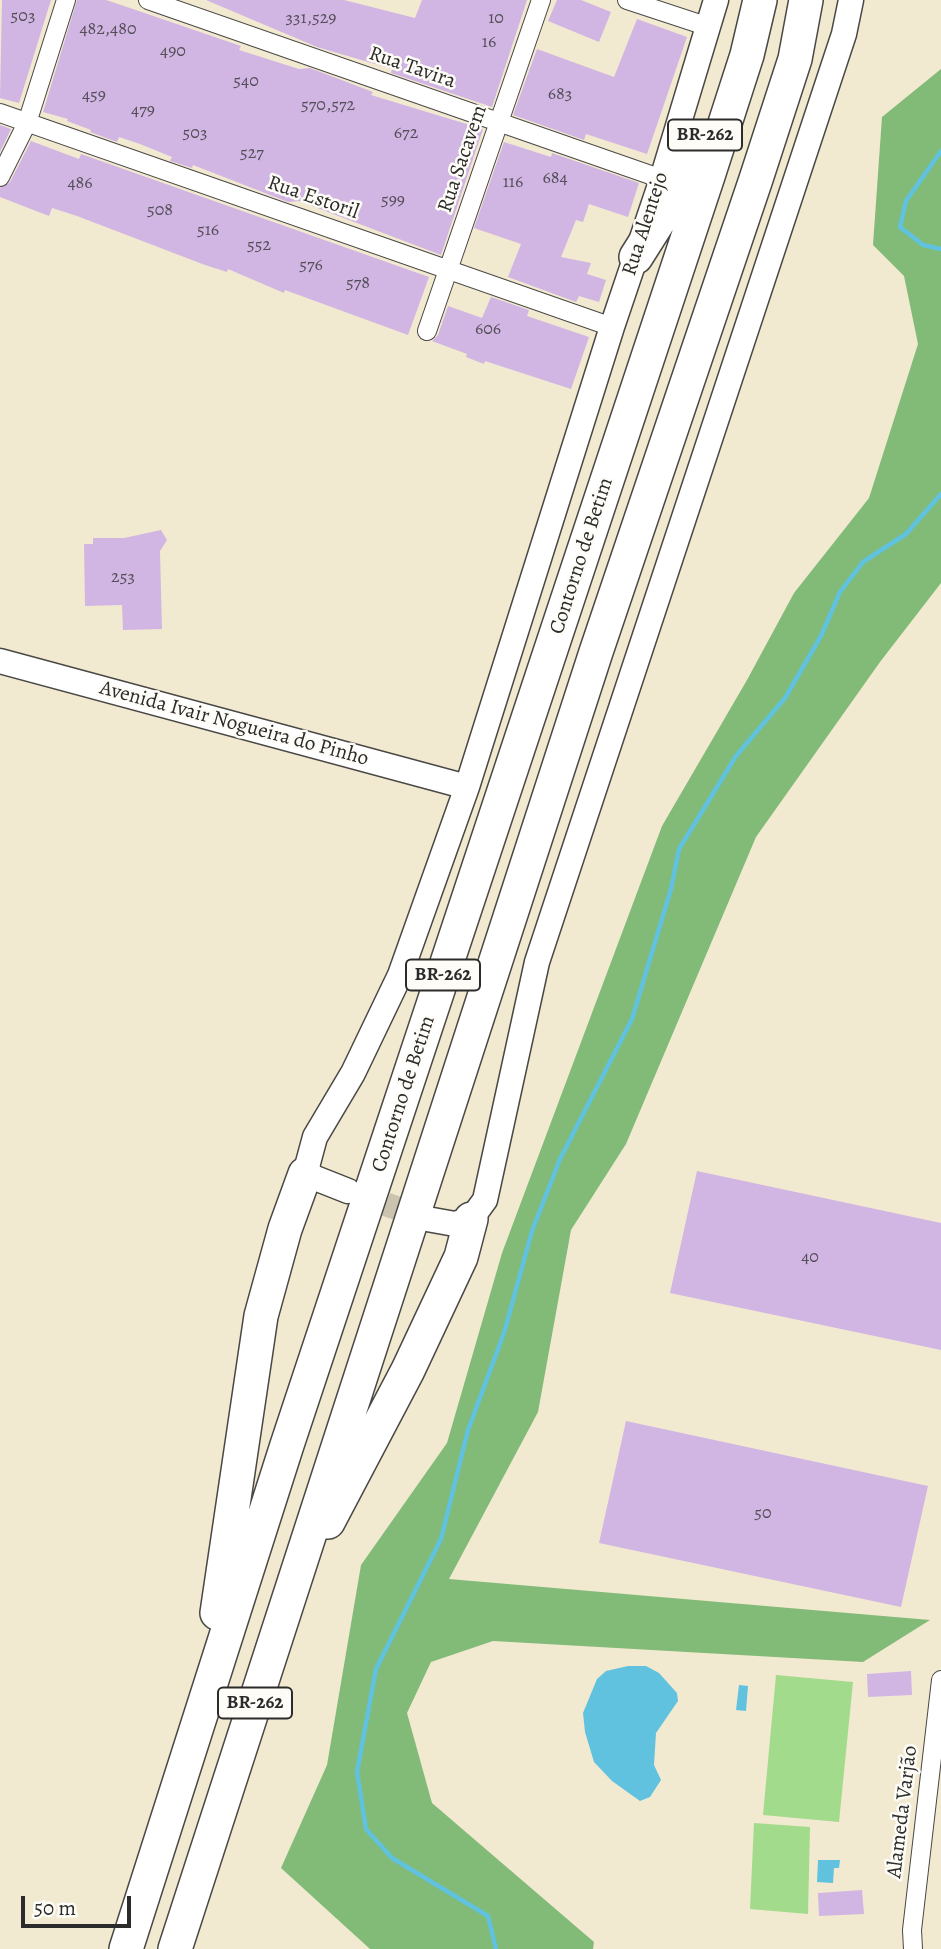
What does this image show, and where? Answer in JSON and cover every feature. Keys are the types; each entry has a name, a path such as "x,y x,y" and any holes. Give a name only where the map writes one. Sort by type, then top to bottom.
{"highway":[{"name":"BR-262","path":"635,257 697,157 747,0"},
{"name":"Contorno de Betim","path":"126,1949 203,1704 708,176 747,55 760,0"},
{"name":"Contorno de Betim","path":"175,1949 596,652 795,59 806,0"},
{"path":"203,1704 261,1316 285,1229 305,1174"},
{"path":"288,1599 408,1370 461,1257 471,1219"}],"street":[{"path":"0,177 27,123 66,0"},
{"name":"Rua Tavira","path":"148,0 662,179"},
{"name":"Rua Sacavem","path":"427,331 541,0"},
{"path":"627,0 706,26"},
{"name":"Rua Alentejo","path":"305,1174 315,1137 352,1073 400,975 467,787 612,327 662,179 716,0"},
{"path":"427,1219 455,1224 471,1219 485,1200 537,962 844,34 851,0"},
{"name":"Rua Estoril","path":"0,113 612,327"},
{"name":"Avenida Ivair Nogueira do Pinho","path":"0,661 467,787"},
{"path":"305,1174 348,1191"},
{"name":"Alameda Varjão","path":"913,1949 912,1930 941,1681"}],"green space":[{"path":"941,69 941,583 880,662 756,837 626,1144 571,1230 538,1412 449,1579 930,1620 863,1662 493,1641 431,1662 407,1713 432,1803 594,1942 593,1949 370,1949 281,1868 327,1765 361,1565 447,1443 502,1253 662,826 794,593 869,498 918,344 904,276 873,245 882,117"},
{"path":"776,1675 853,1682 839,1822 763,1815"},
{"path":"754,1823 810,1827 808,1914 750,1909"}],"water":[{"path":"628,1666 646,1666 659,1673 677,1693 678,1701 656,1733 654,1765 661,1780 650,1797 640,1801 612,1781 594,1762 585,1732 583,1713 597,1679 606,1671"},
{"path":"739,1685 748,1686 746,1711 736,1710"},
{"path":"818,1860 840,1860 839,1868 834,1868 833,1883 817,1882"}],"building":[{"path":"2,0 51,0 19,103 0,98"},
{"path":"77,0 106,0 241,46 239,50 299,69 310,68 373,92 371,95 483,129 441,255 299,201 288,202 193,165 192,168 170,161 172,157 140,144 119,137 117,142 90,132 91,130 67,121 68,119 43,112"},
{"path":"206,0 344,0 415,18 422,0 527,0 492,107 391,73 392,69 317,47"},
{"path":"557,0 581,0 611,12 599,42 548,21"},
{"path":"637,19 687,37 647,154 586,134 584,140 513,115 537,49 614,77"},
{"path":"0,125 11,129 0,152"},
{"path":"31,141 79,159 81,154 429,277 408,335 285,290 284,293 228,269 227,272 205,265 77,216 52,208 49,216 0,197 0,188 10,182"},
{"path":"504,142 551,157 552,153 639,183 628,217 589,204 583,222 576,220 561,257 591,263 587,274 606,280 599,302 579,296 576,302 508,277 521,244 474,228"},
{"path":"491,297 529,310 527,316 589,337 571,389 485,361 484,364 466,357 467,354 432,341 438,335 448,306 482,318"},
{"path":"161,530 167,540 160,551 162,629 123,630 122,605 85,606 84,544 93,544 93,538 124,538"},
{"path":"697,1171 941,1223 941,1350 670,1293"},
{"path":"626,1421 928,1486 901,1607 599,1543"},
{"path":"911,1671 912,1695 868,1697 867,1674"},
{"path":"862,1890 864,1914 819,1916 818,1893"}],"waterway":[{"path":"941,151 906,201 900,227 923,245 941,249"},
{"path":"496,1949 488,1916 392,1858 366,1829 357,1772 376,1669 441,1539 468,1430 504,1333 532,1231 560,1159 632,1019 671,889 679,849 736,756 785,698 821,636 840,592 863,562 906,534 941,494"}],"tunnel":[{"path":"352,1192 427,1219"}]}
